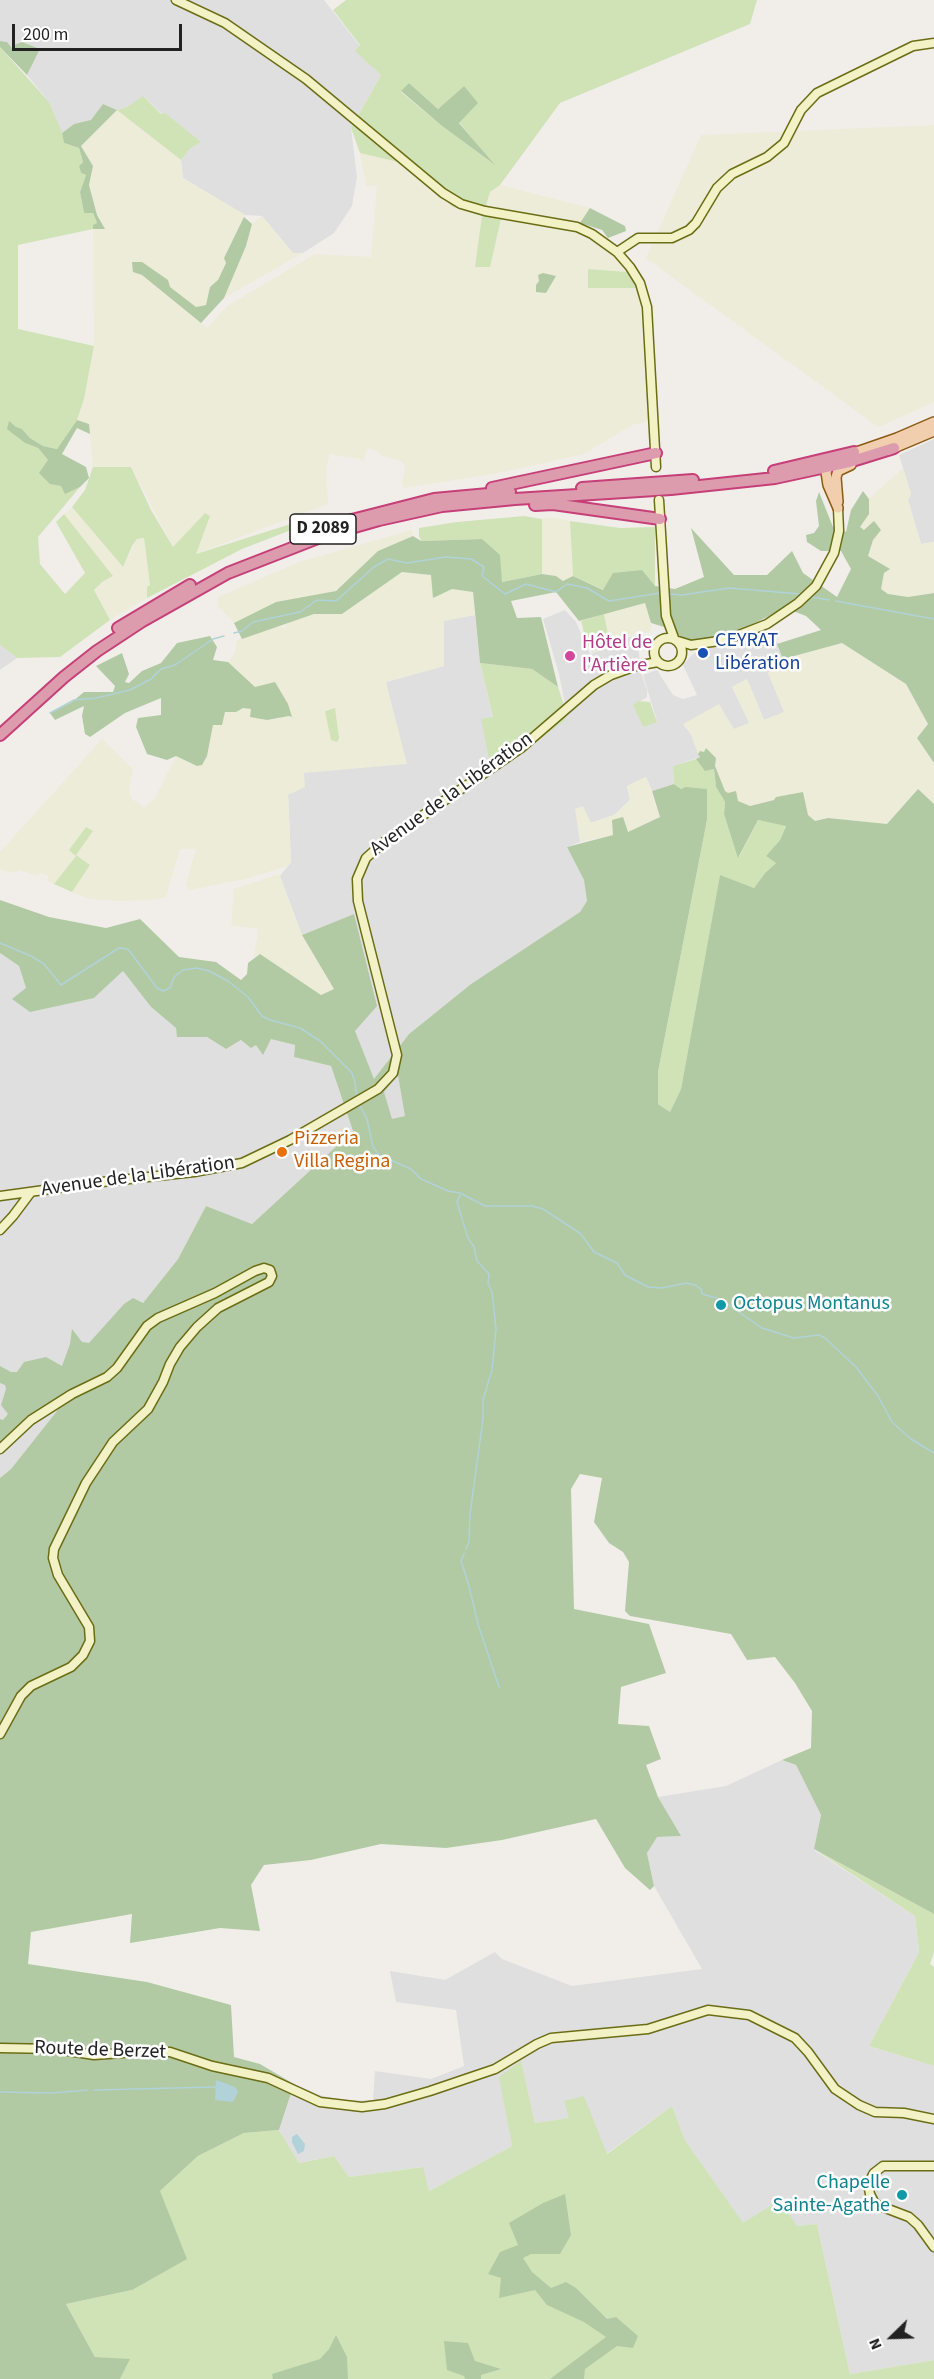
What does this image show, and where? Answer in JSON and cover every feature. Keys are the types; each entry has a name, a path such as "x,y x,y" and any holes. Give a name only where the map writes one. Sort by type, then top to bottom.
{"highway":[{"name":"D 2089","path":"0,735 64,677 97,651 151,616 228,573 323,536 438,503 737,483 826,467 894,448"},
{"name":"D 2089","path":"0,725 60,671 93,646 175,593 244,559 321,529 380,512 438,503 736,477 775,471 854,452"},
{"path":"438,503 656,453"},
{"path":"438,503 553,504 660,519"}],"main road":[{"name":"D 2089","path":"854,452 897,438 934,422"},
{"name":"D 2089","path":"894,448 934,431"},
{"path":"838,508 836,477 838,471 894,448"},
{"path":"838,508 828,485 826,467 854,452"}],"street":[{"path":"176,0 225,23 289,67 443,193 461,204 577,227 592,234 617,252 640,283 647,306 656,467"},
{"path":"617,252 638,238 672,238 689,230 717,188 732,174 767,157 784,144 801,110 817,93 913,46 934,43"},
{"path":"659,500 666,616 683,650 681,657"},
{"path":"666,616 654,650 658,662 668,666 674,665 691,651 767,624 791,608 816,585 826,570 838,540 838,508"},
{"path":"659,640 669,637 692,645 712,644"},
{"name":"Avenue de la Libération","path":"636,666 654,650"},
{"name":"Avenue de la Libération","path":"0,1196 232,1166 266,1152 378,1089 393,1073 397,1055 358,901 357,879 366,858 384,842 521,748 594,685 611,675 636,666 658,662"},
{"path":"0,1230 31,1192"},
{"path":"10,1195 17,1211"},
{"path":"0,1449 31,1419 72,1394 107,1377 117,1368 147,1326 158,1318 214,1293 255,1271 264,1268 270,1270 272,1276 269,1282 218,1308 197,1327 180,1347 148,1409 113,1442 86,1483 54,1549 53,1558 58,1575 89,1627 90,1641 83,1655 71,1667 32,1686 21,1696 0,1734"},
{"name":"Route de Berzet","path":"0,2048 56,2049 94,2055 149,2051 170,2052 212,2066 268,2078 321,2102 362,2107 385,2104 495,2069 551,2038 648,2029 708,2010 749,2015 788,2033 801,2042 835,2089 859,2106 875,2112 904,2113 934,2119"},
{"path":"934,2166 884,2166 870,2178 868,2190 875,2204 909,2217 934,2247"}],"shaded area":[{"path":"0,0 324,0 360,46 356,51 381,75 351,128 357,177 352,206 334,233 303,253 293,253 262,216 245,215 183,178 181,160 190,149 201,142 162,114 144,97 117,110 103,104 91,121 74,124 62,133 49,102 27,75 40,49 12,48 7,42 0,41"},
{"path":"934,439 934,542 921,544 908,500 911,494 899,455"},
{"path":"565,610 576,622 590,654 611,646 613,641 637,635 641,673 647,697 634,705 643,727 657,721 643,675 657,670 673,695 683,699 697,695 683,665 693,654 715,646 777,641 783,659 768,673 785,712 764,720 747,679 732,687 750,723 734,729 683,724 691,734 700,757 673,766 674,784 652,791 646,777 627,786 630,800 614,815 590,823 576,809 580,842 567,847 584,880 587,901 580,912 471,984 409,1034 374,1080 354,1031 354,914 302,935 280,876 291,862 288,794 386,682 444,666 444,620 475,615 480,663 493,718 481,719 567,714 559,674 543,619"},
{"path":"0,645 17,658 0,670"},
{"path":"0,953 19,966 26,988 94,998 123,971 151,1007 176,1028 178,1037 207,1037 226,1049 241,1040 256,1044 271,1038 295,1045 294,1057 331,1066 353,1131 252,1224 206,1206 178,1259 11,1469 0,1478"},
{"path":"398,1075 405,1116 392,1119 384,1092"},
{"path":"782,1760 796,1765 821,1815 814,1850 915,1916 919,1952 869,2046 934,2066 934,2360 850,2374 817,2224 797,2226 743,2224 685,2140 672,2106 606,2154 570,2118 535,2123 521,2062 500,2078 512,2146 429,2191 422,2167 349,2177 334,2156 299,2163 279,2130 294,2084 320,2095 343,2101 373,2100 375,2071 431,2079 464,2066 456,2010 396,2002 390,1971 445,1980 495,1952 502,1959 572,1986 702,1969 654,1886 647,1853 656,1837 680,1836 658,1797 726,1786"}],"green space":[{"path":"346,0 757,0 750,24 560,103 500,185 490,192 483,215 501,219 490,267 475,267 482,216 453,207 398,162 360,153 351,128 381,75 355,51 360,45 333,10","holes":["409,83 438,109 464,86 459,122 492,163 401,92"]},
{"path":"0,41 7,42 12,48 22,42 40,49 27,75 0,47"},
{"path":"0,47 49,102 62,132 64,143 79,148 83,162 79,166 81,173 86,175 80,192 84,213 93,213 97,223 93,229 18,245 18,329 94,346 84,399 77,420 57,449 43,446 30,438 22,429 25,443 38,448 48,460 65,493 80,487 38,537 40,564 65,594 85,573 56,522 64,514 113,576 94,590 110,620 60,657 17,658 0,645"},
{"path":"409,83 438,109 464,86 478,103 459,123 495,165 442,126 401,91"},
{"path":"143,96 161,114 165,113 201,142 190,149 181,160 117,110 127,107"},
{"path":"103,104 117,110 81,146 93,166 89,185 97,215 105,229 93,229 93,225 97,223 93,213 84,213 80,192 86,175 81,173 79,166 83,162 79,148 64,143 62,133 74,124 91,120"},
{"path":"117,110 181,160 183,178 245,215 224,258 226,262 218,280 210,287 206,305 196,307 169,287 168,280 133,272 142,275 207,328 227,306 315,254 371,257 377,187 366,186 360,153 398,162 453,207 483,216 497,240 501,219 574,232 591,238 616,257 627,272 589,269 588,288 637,288 642,307 649,416 646,422 632,425 584,454 499,473 404,488 402,483 405,467 402,461 382,456 376,450 367,448 364,460 330,454 326,467 328,504 195,554 205,513 173,547 131,467 93,467 89,424 77,420 84,399 94,346 93,229 105,229 97,215 89,185 93,166 81,146"},
{"path":"934,125 934,402 878,427 646,258 701,135"},
{"path":"500,185 590,208 580,223 485,207 490,192"},
{"path":"590,208 625,226 626,231 608,238 602,230 580,223"},
{"path":"262,216 293,253 303,253 224,298 246,246 252,224"},
{"path":"244,217 252,224 246,246 224,298 201,323 142,275 133,272 132,262 142,262 168,280 170,287 196,307 206,305 210,287 218,280 226,263 224,258"},
{"path":"588,269 627,272 637,288 588,288"},
{"path":"543,273 556,276 546,293 536,292 538,275"},
{"path":"77,420 89,424 90,434 77,428 62,454 86,467 89,478 80,487 65,494 61,486 50,484 39,473 48,460 38,448 25,443 7,429 9,421 43,446 57,449"},
{"path":"93,467 131,467 151,510 173,547 205,513 210,516 196,554 297,522 299,527 242,549 147,598 147,587 150,585 144,538 137,539 123,567 72,507 85,490"},
{"path":"903,468 911,494 908,500 921,544 934,542 934,593 908,597 888,594 881,589 884,573 868,556 873,540 859,527 869,514 869,499"},
{"path":"863,491 869,499 869,514 860,527 864,530 874,521 881,530 873,540 868,556 890,569 884,573 881,589 888,594 908,597 934,593 934,763 917,738 928,724 906,684 842,643 783,659 777,644 821,630 806,616 785,608 745,628 707,641 684,640 674,630 651,623 645,603 579,621 556,592 511,601 517,618 541,617 558,687 532,669 480,663 473,592 452,589 433,598 431,575 402,572 342,614 314,614 242,639 234,623 276,602 336,591 378,551 413,536 421,541 482,539 500,555 502,582 542,574 556,576 563,581 573,576 603,590 613,573 642,570 655,586 675,589 704,577 691,528 734,575 767,575 792,551 803,573 837,597 851,569 841,551 821,551 807,542 806,535 814,533 819,526 816,501 819,492 833,527 846,532 851,510"},
{"path":"72,507 123,567 137,539 144,538 150,586 147,588 147,598 110,620 94,590 113,576 64,514"},
{"path":"524,516 542,519 542,574 502,582 482,539 421,541 419,536 419,528"},
{"path":"549,517 570,521 573,576 563,581 556,576 542,574 542,519"},
{"path":"570,521 620,528 655,527 655,586 604,590 573,576"},
{"path":"412,530 413,536 378,551 336,591 276,602 234,623 218,606 218,597 299,562"},
{"path":"402,572 431,575 452,589 473,592 475,615 444,621 444,666 386,682 407,764 304,773 305,787 288,795 291,862 288,866 245,879 189,890 186,884 196,849 180,849 166,897 152,900 116,901 90,899 72,892 90,865 76,856 54,884 47,881 49,876 41,873 38,876 19,870 16,873 0,870 0,852 102,739 133,769 129,791 132,799 144,807 154,800 176,756 197,766 207,756 213,725 225,712 236,712 243,708 252,709 250,716 267,720 289,716 228,662 235,653 237,640 279,626 285,629 285,624 314,614 342,614","holes":["335,708 339,738 337,742 325,710"]},
{"path":"645,603 651,631 645,633 639,630 633,635 610,641 607,636 604,614"},
{"path":"604,614 610,645 592,652 586,641 581,621"},
{"path":"210,636 217,647 213,660 228,662 255,687 275,682 288,704 292,717 267,720 250,717 251,709 243,708 236,712 225,712 222,725 213,725 207,756 202,765 197,766 176,756 167,760 147,754 136,727 138,718 161,715 161,698 125,713 90,737 85,734 82,716 84,706 55,720 50,713 72,702 84,692 113,692 115,686 96,666 122,653 129,674 125,682 129,683 142,671 161,663 177,643"},
{"path":"842,643 906,684 928,724 917,738 934,763 934,804 917,789 887,824 828,818 815,821 808,815 803,792 750,806 738,801 725,791 706,748 704,753 700,751 698,754 691,734 683,724 719,704 734,729 749,723 732,687 747,679 764,720 784,712 768,673 783,659"},
{"path":"480,663 532,669 558,687 567,714 565,720 534,744 490,764 481,719 493,717"},
{"path":"638,701 650,702 657,722 643,727 633,705"},
{"path":"335,708 339,738 337,742 331,740 325,711"},
{"path":"706,748 716,758 715,766 725,791 728,793 736,791 738,801 750,806 774,800 776,797 803,792 808,815 815,821 828,818 887,824 918,789 934,804 934,1914 814,1849 821,1815 796,1765 782,1760 811,1748 812,1711 795,1683 775,1657 747,1660 731,1634 630,1616 625,1611 629,1562 623,1552 609,1543 594,1522 602,1478 580,1474 571,1489 574,1609 649,1624 666,1673 621,1687 618,1724 649,1726 661,1759 646,1765 658,1797 681,1836 657,1837 647,1853 654,1886 650,1890 625,1868 596,1819 502,1840 446,1848 381,1844 311,1860 264,1865 251,1885 260,1931 220,1928 130,1943 132,1914 31,1932 28,1964 147,1982 231,2005 234,2057 260,2064 294,2084 279,2130 244,2133 198,2156 160,2191 187,2259 132,2290 66,2304 95,2357 130,2359 120,2379 0,2379 0,1478 11,1469 68,1397 51,1407 0,1450 0,1419 3,1420 8,1414 1,1405 6,1389 5,1385 0,1383 0,1366 11,1372 17,1372 24,1362 46,1357 62,1366 70,1344 72,1329 82,1342 89,1343 124,1304 133,1298 143,1303 178,1259 206,1206 252,1224 353,1131 331,1066 294,1057 295,1045 271,1039 263,1055 256,1045 251,1048 241,1040 226,1049 207,1037 177,1037 176,1028 151,1007 123,971 94,998 30,1012 12,999 26,988 19,966 0,953 0,900 49,917 106,928 140,919 179,957 216,962 241,980 247,974 248,963 260,954 321,995 334,989 302,935 354,914 377,1006 355,1031 374,1079 409,1034 471,984 580,912 587,901 584,880 567,847 613,835 612,820 623,817 628,832 660,817 652,791 674,784 681,789 685,787 707,789 707,820 658,1072 658,1104 670,1112 681,1089 720,875 754,888 776,863 766,856 780,840 786,826 758,820 738,858 724,814 725,802 716,787 714,769 705,771 696,759 700,757 698,754 700,751 704,752"},
{"path":"696,759 705,770 714,769 716,787 725,802 724,814 739,857 758,820 786,825 780,840 766,856 777,862 754,888 720,876 681,1089 670,1112 658,1104 658,1072 707,820 685,787 681,789 674,784 673,766"},
{"path":"646,777 660,817 628,832 612,820 613,835 580,842 575,809 583,806 591,823 614,815 630,801 627,786"},
{"path":"86,827 93,831 76,855 90,865 72,892 54,884 76,856 69,850"},
{"path":"279,874 302,935 334,989 321,995 260,954 254,958 258,929 231,925 234,889"},
{"path":"814,1849 934,1914 934,1952 930,1964 934,1967 934,2066 869,2046 919,1952 915,1916"},
{"path":"521,2061 535,2123 569,2118 564,2101 584,2096 607,2154 672,2106 685,2140 743,2223 780,2200 797,2226 817,2224 850,2374 934,2360 934,2379 120,2379 129,2360 95,2357 66,2304 132,2290 160,2191 198,2156 244,2133 279,2130 299,2163 334,2156 349,2177 423,2167 429,2191 512,2146 499,2077"},
{"path":"565,2194 571,2235 560,2254 531,2254 523,2258 532,2272 551,2288 566,2282 576,2288 607,2319 616,2317 638,2336 633,2348 617,2346 585,2369 584,2379 550,2379 606,2337 584,2322 547,2305 535,2290 499,2298 501,2278 488,2274 500,2252 518,2245 509,2223 543,2203"},
{"path":"336,2335 347,2357 348,2379 273,2379 272,2374 320,2359 329,2349"},
{"path":"444,2341 468,2343 475,2361 501,2369 481,2375 481,2379 465,2379 464,2376 447,2370"}],"water":[{"path":"216,2080 235,2087 238,2092 233,2102 215,2100"},
{"path":"297,2134 305,2144 304,2151 298,2154 292,2142 292,2137"}],"waterway":[{"path":"234,633 242,631 253,622 300,612 317,600 336,601 374,567 388,559 407,563 446,557 471,559 484,567 482,576 505,594 526,584 556,592 567,584 587,588 609,601 660,593"},
{"path":"670,594 682,595 729,588 800,594"},
{"path":"811,597 829,600"},
{"path":"836,601 934,619"},
{"path":"50,713 74,700 96,698 130,690 151,679 161,669 175,665 213,639 224,636"},
{"path":"0,943 44,964 61,985 119,948 128,949 157,988 163,991 170,988 174,977 183,970 197,968 209,971 228,981 248,997 262,1016 300,1028 320,1041 352,1073 357,1097"},
{"path":"359,1104 367,1119 373,1147 379,1155 411,1169 421,1179 448,1191 460,1193 485,1206 532,1206 543,1209 581,1234 594,1252 617,1263 625,1275 648,1287 662,1288 686,1283 695,1285 701,1289 702,1294 720,1299 762,1328 794,1338 819,1335 825,1338 856,1367 878,1396 892,1422 911,1439 934,1453"},
{"path":"460,1195 457,1202 468,1238 474,1247 477,1261 489,1274 488,1284 492,1292 496,1329 492,1370 483,1400 483,1419 470,1514 469,1542 466,1549"},
{"path":"464,1554 461,1561 478,1624 499,1687"},
{"path":"94,2090 216,2087"},
{"path":"0,2092 51,2093 88,2090"}],"place":[{"name":"CEYRAT Libération","path":"703,653"},
{"name":"Hôtel de l'Artière","path":"570,656"},
{"name":"Pizzeria Villa Regina","path":"282,1152"},
{"name":"Octopus Montanus","path":"721,1305"},
{"name":"Chapelle Sainte-Agathe","path":"902,2195"}]}
